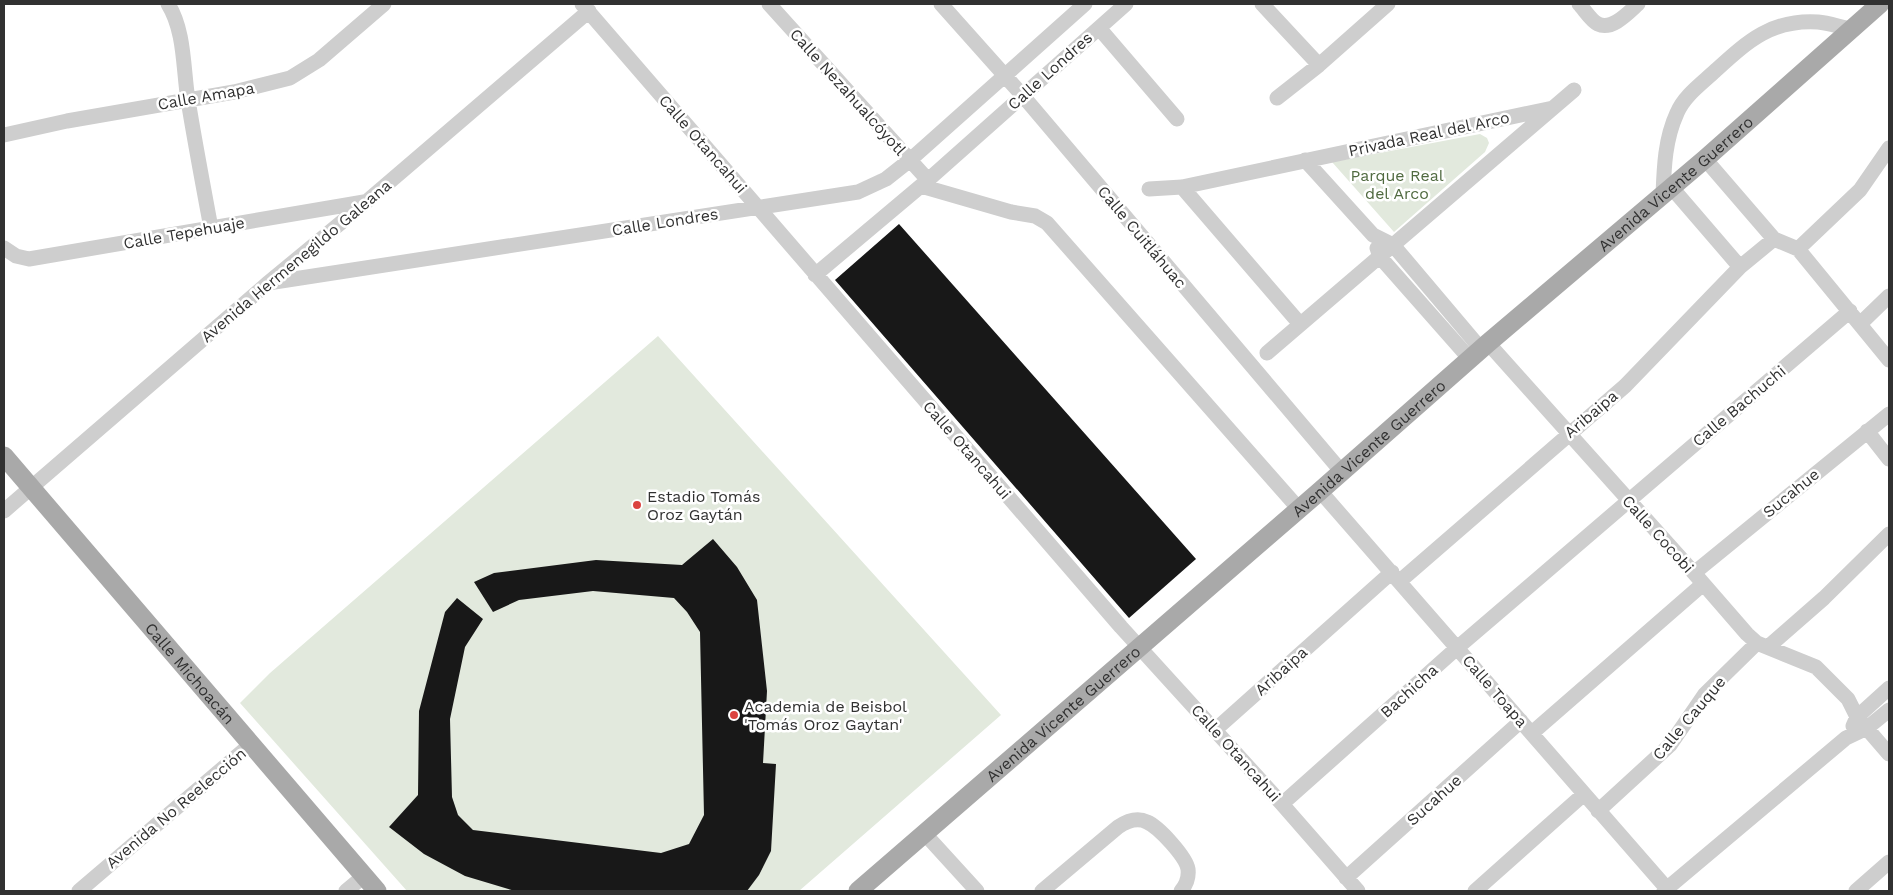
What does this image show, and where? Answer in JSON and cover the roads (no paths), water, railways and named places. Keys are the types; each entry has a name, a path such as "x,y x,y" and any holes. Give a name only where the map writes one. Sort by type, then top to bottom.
{"main road":[{"name":"Avenida Vicente Guerrero","path":"858,891 1140,648 1480,350 1667,192 1880,4"},
{"name":"Calle Michoacán","path":"4,456 377,891"}],"street":[{"path":"168,4 180,38 188,100 211,228"},
{"name":"Calle Amapa","path":"4,135 67,121 234,92 290,78 319,60 384,4"},
{"name":"Calle Nezahualcóyotl","path":"769,4 910,160 924,183"},
{"name":"Calle Cuitláhuac","path":"942,4 1023,96 1341,471"},
{"name":"Calle Londres","path":"268,282 858,192 886,179 910,160 1085,4"},
{"name":"Calle Londres","path":"815,275 924,183 1126,4"},
{"path":"1262,4 1319,64"},
{"path":"1277,98 1388,4"},
{"path":"1579,4 1597,24 1605,25 1616,22 1638,4"},
{"name":"Avenida Hermenegildo Galeana","path":"4,511 268,282 366,202 586,7"},
{"name":"Calle Otancahui","path":"586,7 815,275 1140,648 1282,804 1358,891"},
{"path":"1740,267 1667,192 1665,157 1677,112 1687,97 1748,42 1778,27 1799,22 1820,22 1851,29"},
{"path":"1099,28 1177,119"},
{"name":"Privada Real del Arco","path":"1267,353 1574,90"},
{"name":"Privada Real del Arco","path":"1149,190 1182,187 1553,108"},
{"path":"1798,249 1860,190 1889,148"},
{"path":"1705,159 1774,239 1798,249 1889,360"},
{"path":"1305,160 1373,235 1393,245 1480,350"},
{"path":"924,183 1012,212 1035,216 1047,223 1299,509"},
{"path":"1182,187 1300,324"},
{"name":"Calle Tepehuaje","path":"4,248 16,256 29,259 366,202"},
{"path":"1373,235 1380,257 1480,350"},
{"name":"Aribaipa","path":"1215,730 1636,375 1740,267 1774,239"},
{"path":"1860,324 1889,296"},
{"name":"Calle Bachuchi","path":"1628,500 1850,311"},
{"name":"Calle Cocobi","path":"1480,350 1569,433 1747,634 1762,645 1816,667 1848,699 1862,723 1889,754"},
{"name":"Sucahue","path":"1532,734 1699,578 1867,431 1889,414"},
{"path":"1867,431 1889,459"},
{"name":"Calle Toapa","path":"1320,491 1396,576 1667,891"},
{"name":"Bachicha","path":"1282,804 1457,648 1628,500"},
{"name":"Calle Cauque","path":"1598,811 1670,745 1705,694 1762,645 1824,598 1889,534"},
{"path":"1667,891 1846,738 1862,723 1871,705 1889,688"},
{"path":"1848,699 1871,705 1887,717"},
{"path":"1862,723 1887,717"},
{"name":"Sucahue","path":"1346,878 1521,721"},
{"name":"Avenida No Reelección","path":"79,891 250,745"},
{"path":"1475,891 1584,794"},
{"path":"1042,891 1118,827 1130,820 1148,822 1171,842 1188,866 1188,878 1181,891"},
{"path":"925,834 977,891"},
{"path":"1856,891 1889,862"},
{"path":"346,891 364,876"}],"place":[{"name":"Estadio Tomás Oroz Gaytán","path":"637,505"},
{"name":"Academia de Beisbol 'Tomás Oroz Gaytan'","path":"734,715"}],"park label":[{"name":"Parque Real del Arco","path":"1397,184"}]}
